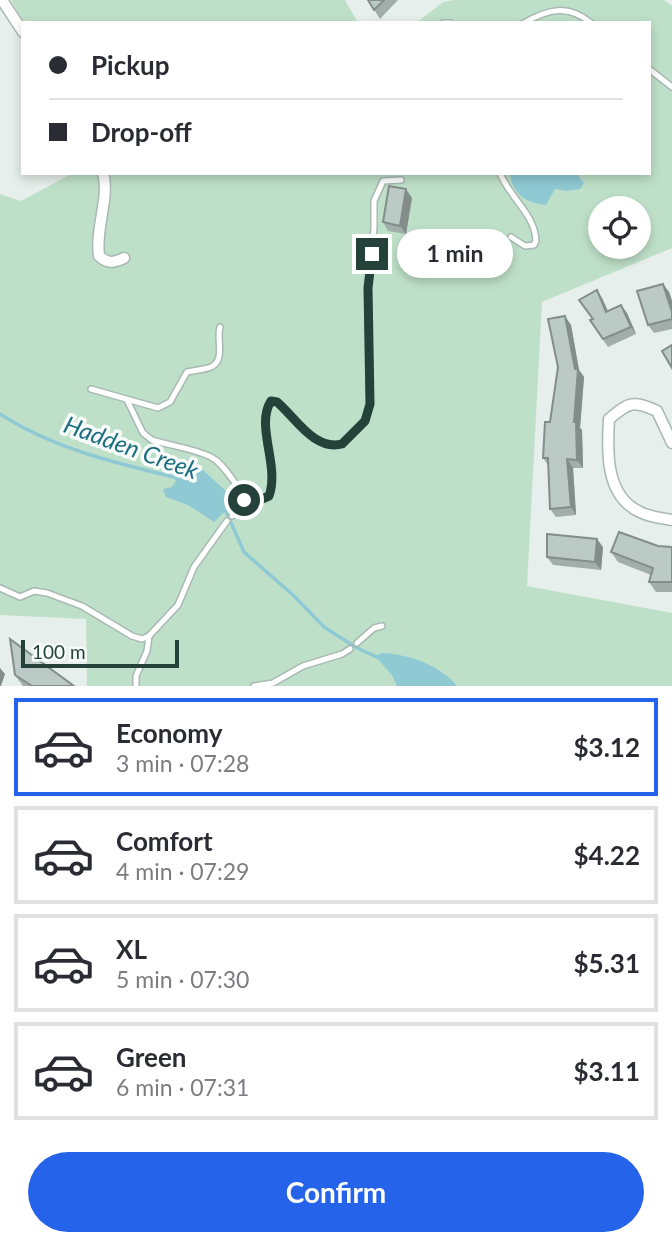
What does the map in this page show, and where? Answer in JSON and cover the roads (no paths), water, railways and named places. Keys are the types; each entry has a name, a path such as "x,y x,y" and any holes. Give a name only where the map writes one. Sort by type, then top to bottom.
{"street":[{"path":"2,0 21,29"},
{"path":"104,175 106,185 98,229 99,256 113,263 124,258"},
{"path":"672,443 657,411 641,403 626,405 609,419 608,449 612,481 626,502 640,513 672,520"}],"lane":[{"path":"527,21 541,13 562,10 576,12 588,21"},
{"path":"651,71 672,87"},
{"path":"501,175 509,191 530,219 537,241 532,246 525,246 511,237"},
{"path":"127,400 143,433 152,440 194,450 218,461 245,496 262,499 269,496 272,488 273,478 265,427 271,401 277,402 318,442 328,445 342,444 365,421 371,398 368,288 374,235 373,201 383,181 401,180"},
{"path":"91,390 158,408 167,404 187,372 211,367 216,363 220,353 220,327"},
{"path":"0,588 20,597 36,591 67,600 106,618 132,636 139,639 149,636 178,605 194,567 242,504 245,496"},
{"path":"357,643 374,628 382,626"},
{"path":"136,686 136,676 147,651 149,636"},
{"path":"254,686 273,683 303,666 350,649"}],"water":[{"path":"510,175 578,175 584,183 580,189 555,189 546,205 526,200 517,192"},
{"path":"193,457 229,494 230,506 214,522 188,505 166,497 163,489 172,487 179,476 177,463"},
{"path":"382,653 423,662 442,672 457,686 397,686 392,675 375,656"}],"waterway":[{"name":"Hadden Creek","path":"0,414 62,445 181,481"},
{"name":"Hadden Creek","path":"225,509 244,552 324,627 379,658"}]}
